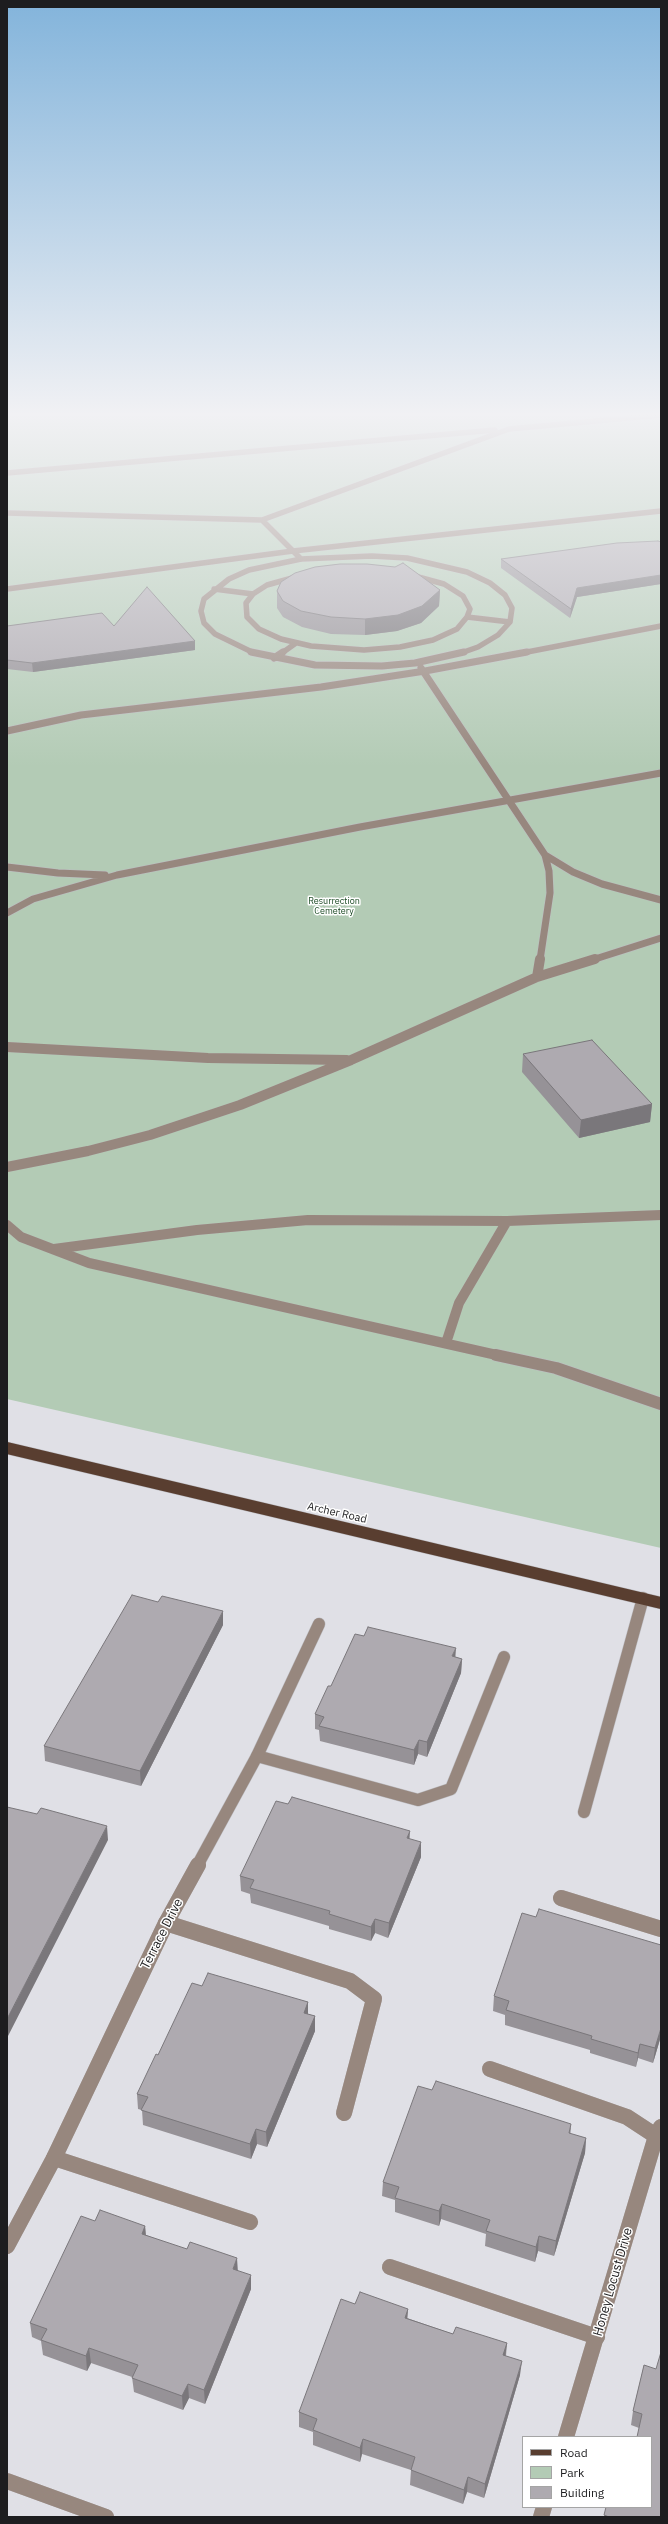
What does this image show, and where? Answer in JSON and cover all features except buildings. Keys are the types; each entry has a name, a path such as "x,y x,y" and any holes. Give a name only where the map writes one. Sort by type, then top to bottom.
{"main road":[{"name":"Archer Road","path":"7,1448 661,1603"}],"street":[{"path":"274,532 302,559"},
{"path":"7,589 293,551 465,532"},
{"path":"408,566 372,556 302,559 249,570 229,579 214,589 204,600 201,611 204,623 215,634 232,644 274,658 315,665 348,667 415,663 450,656 478,647 498,635 510,622 512,608 505,595 490,583 467,572 408,566 346,569 310,573 280,580 253,594 246,604 245,610 252,623 269,634 296,643 346,650 400,647 446,635 457,629 468,617 470,609 468,602 455,590 408,566"},
{"path":"214,589 253,594"},
{"path":"468,617 510,622"},
{"path":"7,731 104,712 321,687 425,671 661,626"},
{"path":"274,658 296,643"},
{"path":"415,663 425,671 544,855 549,871 550,894 537,977"},
{"path":"7,913 33,899 117,875 508,801 661,774"},
{"path":"544,855 573,872 602,884 661,900"},
{"path":"7,867 58,873 117,875"},
{"path":"7,1166 88,1151 150,1135 240,1105 351,1060 537,977 661,938"},
{"path":"7,1047 208,1058 351,1060"},
{"path":"52,1249 197,1230 308,1220 507,1221 661,1215"},
{"path":"446,1343 459,1303 507,1221"},
{"path":"7,1225 21,1237 89,1263 556,1368 661,1404"},
{"path":"584,1812 643,1598"},
{"name":"Terrace Drive","path":"7,2246 54,2158 166,1923 257,1756 319,1624"},
{"path":"257,1756 418,1800 450,1789 504,1657"},
{"path":"561,1898 661,1929"},
{"path":"166,1923 350,1981 374,1999 344,2113"},
{"path":"490,2069 627,2117 658,2131"},
{"name":"Honey Locust Drive","path":"566,2436 598,2337 658,2131"},
{"path":"54,2158 250,2222"},
{"path":"390,2267 598,2337"},
{"path":"7,2481 106,2517"}],"green space":[{"name":"Resurrection Cemetery","path":"7,532 661,532 661,1548 7,1399"}]}
